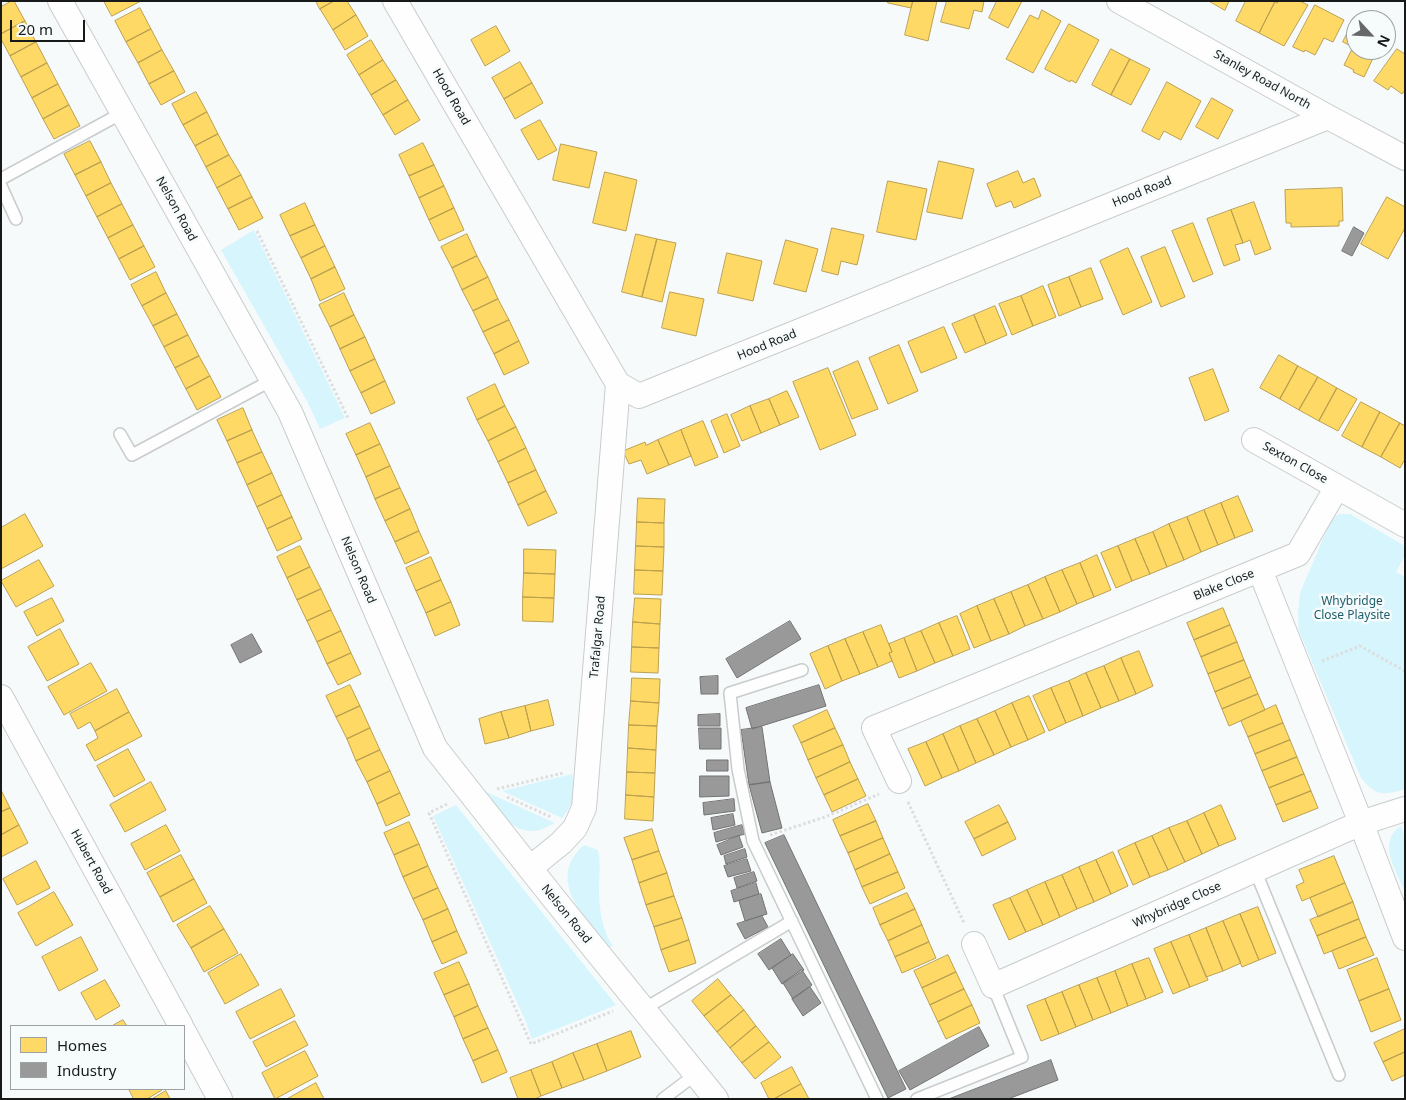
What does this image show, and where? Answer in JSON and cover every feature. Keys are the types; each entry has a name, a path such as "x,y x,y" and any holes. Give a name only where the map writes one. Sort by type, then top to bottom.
{"street":[{"name":"Nelson Road","path":"60,1 291,413 436,748 716,1099"},
{"name":"Hood Road","path":"395,1 618,384 640,396 1328,117"},
{"name":"Stanley Road North","path":"1119,1 1405,158"},
{"name":"Trafalgar Road","path":"530,868 561,843 574,828 584,808 618,384"},
{"name":"Sexton Close","path":"1254,440 1405,524"},
{"name":"Sexton Close","path":"1260,570 1298,554 1337,487"},
{"name":"Blake Close","path":"900,783 874,728 1260,570 1405,938"},
{"name":"Hubert Road","path":"1,697 179,1025"},
{"name":"Whybridge Close","path":"993,986 1361,823 1405,809"},
{"path":"974,944 993,986"},
{"path":"185,1034 220,1099"}],"lane":[{"path":"1,179 122,113"},
{"path":"1,186 16,219"},
{"path":"120,434 132,455 272,380"},
{"path":"802,670 730,693 738,770 753,841 877,1099"},
{"path":"1255,870 1339,1076"},
{"path":"640,1005 792,921"},
{"path":"917,1099 1022,1056 993,986"},
{"path":"663,1099 696,1074"}],"path":[{"path":"257,231 349,420"},
{"path":"1301,670 1360,646 1405,671"},
{"path":"574,828 491,790 587,767"},
{"path":"753,841 825,817 900,783 974,944"},
{"path":"471,793 428,813 532,1044 640,1005"}],"green space":[{"path":"254,230 345,418 320,429 308,403 221,250"},
{"name":"Whybridge Close Playsite","path":"1339,514 1350,514 1405,546 1405,555 1396,572 1405,577 1405,789 1391,793 1376,791 1361,778 1299,631 1300,593 1331,520"},
{"path":"572,774 573,798 570,807 562,818 502,791"},
{"path":"482,790 555,823 540,830 530,831 521,829 506,819"},
{"path":"456,805 616,1005 532,1039 433,816"},
{"path":"1401,826 1405,838 1405,892 1394,867 1389,848 1394,832"},
{"path":"584,845 598,850 601,911 606,933 613,946 606,948 572,898 568,884 568,871 573,858"}],"building: Homes":[{"path":"14,1 25,21 1,34 1,7"},
{"path":"104,1 141,1 112,16"},
{"path":"316,1 334,1 320,9"},
{"path":"334,1 347,1 356,15 333,30 320,9"},
{"path":"888,1 913,1 911,8 888,3"},
{"path":"913,1 937,1 928,41 905,35"},
{"path":"947,1 984,1 982,12 974,10 969,29 941,22"},
{"path":"997,1 1022,1 1008,28 989,18"},
{"path":"1209,1 1229,1 1225,10"},
{"path":"1246,1 1275,1 1259,33 1236,21"},
{"path":"1278,1 1300,1 1308,5 1284,46 1259,33 1275,2 1277,3"},
{"path":"1315,5 1344,20 1333,42 1324,38 1315,55 1293,47"},
{"path":"140,8 151,29 126,42 115,21"},
{"path":"1042,10 1061,21 1033,73 1006,59 1030,15 1038,19"},
{"path":"356,15 368,36 345,50 333,30"},
{"path":"25,21 36,42 10,56 1,39 1,34"},
{"path":"1069,24 1099,40 1076,83 1071,80 1070,82 1045,69"},
{"path":"496,26 510,51 485,66 471,40"},
{"path":"151,29 162,50 138,63 126,42"},
{"path":"371,40 383,60 359,75 347,55"},
{"path":"36,42 47,63 21,77 10,56"},
{"path":"1111,49 1130,59 1111,95 1092,85"},
{"path":"1397,49 1405,54 1405,90 1402,94 1391,86 1388,90 1374,81 1389,60 1396,60"},
{"path":"162,50 174,71 149,84 138,63"},
{"path":"1130,59 1150,69 1131,105 1111,95"},
{"path":"383,60 396,80 371,95 359,75"},
{"path":"1346,60 1372,60 1364,77 1344,65"},
{"path":"520,62 532,83 504,99 492,78"},
{"path":"47,63 58,84 32,98 21,77"},
{"path":"174,71 185,92 161,105 149,84"},
{"path":"396,80 408,100 383,115 371,95"},
{"path":"1167,82 1201,101 1181,140 1164,131 1159,140 1142,131"},
{"path":"532,83 543,103 515,119 504,99"},
{"path":"58,84 69,105 43,119 32,98"},
{"path":"196,92 207,112 183,125 172,104"},
{"path":"1212,98 1233,110 1218,139 1196,127"},
{"path":"408,100 420,120 395,135 383,115"},
{"path":"69,105 80,126 54,139 43,119"},
{"path":"207,112 218,134 195,146 183,125"},
{"path":"540,120 557,150 538,160 521,130"},
{"path":"218,134 229,155 206,167 195,146"},
{"path":"90,141 101,162 75,175 64,154"},
{"path":"423,143 434,165 409,176 399,155"},
{"path":"561,144 597,152 589,188 553,180"},
{"path":"229,155 241,175 217,188 206,167"},
{"path":"939,161 974,169 962,219 927,212"},
{"path":"101,162 111,183 86,196 75,175"},
{"path":"434,165 444,186 419,198 409,176"},
{"path":"1018,171 1023,183 1034,178 1041,196 1014,208 1011,201 996,207 987,184"},
{"path":"605,172 637,180 626,231 593,223"},
{"path":"241,175 252,197 228,209 217,188"},
{"path":"888,181 927,189 916,240 877,232"},
{"path":"111,183 122,204 97,217 86,196"},
{"path":"444,186 454,208 429,220 419,198"},
{"path":"1342,188 1343,221 1339,221 1339,226 1291,227 1291,223 1286,223 1285,190"},
{"path":"252,197 263,218 239,230 228,209"},
{"path":"1387,197 1405,207 1405,228 1388,259 1361,244"},
{"path":"1254,202 1271,249 1255,255 1250,240 1243,243 1231,210"},
{"path":"305,203 315,225 290,236 280,215"},
{"path":"122,204 133,225 108,238 97,217"},
{"path":"454,208 464,230 439,241 429,220"},
{"path":"1231,210 1243,243 1235,245 1240,260 1224,266 1207,219"},
{"path":"1193,223 1213,274 1193,282 1172,231"},
{"path":"133,225 144,246 119,259 108,238"},
{"path":"315,225 325,246 301,258 290,236"},
{"path":"832,228 864,235 857,265 841,261 838,275 822,271"},
{"path":"467,234 477,256 452,268 441,247"},
{"path":"636,234 657,239 642,297 622,292"},
{"path":"657,239 676,243 662,302 642,297"},
{"path":"786,240 818,249 806,292 774,284"},
{"path":"144,246 155,267 130,280 119,259"},
{"path":"325,246 335,267 311,279 301,258"},
{"path":"1165,247 1185,297 1161,307 1141,257"},
{"path":"1128,248 1152,302 1123,315 1100,261"},
{"path":"727,253 762,261 753,301 718,293"},
{"path":"477,256 488,277 462,290 452,268"},
{"path":"335,267 345,289 320,301 311,279"},
{"path":"1091,268 1103,299 1081,307 1069,277"},
{"path":"156,272 166,293 142,306 131,285"},
{"path":"488,277 498,299 473,311 462,290"},
{"path":"1069,277 1081,307 1059,316 1048,285"},
{"path":"1043,286 1056,317 1033,326 1021,296"},
{"path":"670,292 704,299 696,336 662,328"},
{"path":"166,293 177,314 153,326 142,306"},
{"path":"344,293 354,315 330,327 319,305"},
{"path":"1021,296 1033,326 1012,335 999,304"},
{"path":"498,299 509,320 483,332 473,311"},
{"path":"995,306 1007,335 986,344 974,315"},
{"path":"177,314 188,335 164,347 153,326"},
{"path":"354,315 365,337 340,349 330,327"},
{"path":"974,315 986,344 965,353 952,324"},
{"path":"509,320 519,341 494,354 483,332"},
{"path":"944,327 957,358 921,373 908,342"},
{"path":"188,335 199,356 175,368 164,347"},
{"path":"365,337 375,359 350,371 340,349"},
{"path":"519,341 529,363 504,375 494,354"},
{"path":"899,345 918,391 888,404 869,358"},
{"path":"1279,355 1298,366 1280,399 1260,388"},
{"path":"199,356 210,376 186,389 175,368"},
{"path":"375,359 385,381 361,393 350,371"},
{"path":"858,361 878,409 852,419 833,372"},
{"path":"1298,366 1318,377 1299,410 1280,399"},
{"path":"828,368 856,435 820,450 793,382"},
{"path":"1213,369 1229,411 1205,421 1189,378"},
{"path":"210,376 221,397 197,410 186,389"},
{"path":"1318,377 1337,388 1319,421 1299,410"},
{"path":"385,381 395,403 371,414 361,393"},
{"path":"495,384 505,406 477,420 467,398"},
{"path":"1337,388 1357,399 1338,431 1319,421"},
{"path":"787,391 799,417 780,425 769,399"},
{"path":"769,399 780,425 761,433 750,406"},
{"path":"1361,402 1380,412 1362,447 1342,436"},
{"path":"505,406 516,427 488,441 477,420"},
{"path":"750,406 761,433 742,441 731,415"},
{"path":"243,408 252,430 227,441 217,420"},
{"path":"1380,412 1400,423 1381,457 1362,447"},
{"path":"727,414 740,446 724,453 711,421"},
{"path":"703,421 718,457 695,466 681,430"},
{"path":"370,423 380,444 356,455 346,434"},
{"path":"1400,423 1405,426 1405,459 1400,468 1381,457"},
{"path":"516,427 526,448 498,462 488,441"},
{"path":"252,430 262,452 237,463 227,441"},
{"path":"681,430 691,456 669,465 658,440"},
{"path":"658,440 669,465 647,474 641,460 629,464 623,451 645,442 646,445"},
{"path":"380,444 390,466 366,477 356,455"},
{"path":"526,448 536,470 508,483 498,462"},
{"path":"262,452 272,473 247,485 237,463"},
{"path":"390,466 400,488 375,499 366,477"},
{"path":"536,470 546,491 518,505 508,483"},
{"path":"272,473 282,495 257,507 247,485"},
{"path":"400,488 410,509 385,521 375,499"},
{"path":"546,491 557,513 528,526 518,505"},
{"path":"282,495 292,517 267,529 257,507"},
{"path":"1238,496 1253,531 1235,538 1221,503"},
{"path":"638,498 665,499 664,523 637,522"},
{"path":"1221,503 1235,538 1218,545 1204,510"},
{"path":"410,509 419,531 395,542 385,521"},
{"path":"1204,510 1218,545 1201,552 1187,517"},
{"path":"25,514 43,546 1,569 1,528"},
{"path":"292,517 302,539 277,551 267,529"},
{"path":"1187,517 1201,552 1184,560 1169,524"},
{"path":"637,522 664,523 664,547 636,546"},
{"path":"1169,524 1184,560 1167,567 1153,532"},
{"path":"419,531 429,553 405,564 395,542"},
{"path":"1153,532 1167,567 1150,574 1135,539"},
{"path":"1135,539 1150,574 1132,581 1118,546"},
{"path":"300,546 310,567 287,578 277,557"},
{"path":"636,546 664,547 663,571 635,570"},
{"path":"1118,546 1132,581 1116,588 1101,553"},
{"path":"524,549 556,550 555,574 524,573"},
{"path":"1097,555 1111,590 1094,597 1080,563"},
{"path":"431,557 441,580 416,591 406,568"},
{"path":"39,560 54,586 16,607 1,581"},
{"path":"1080,563 1094,597 1077,604 1062,570"},
{"path":"310,567 321,589 297,600 287,578"},
{"path":"635,570 663,571 662,595 634,594"},
{"path":"1062,570 1077,604 1060,612 1045,577"},
{"path":"524,573 555,574 554,598 523,597"},
{"path":"1045,577 1060,612 1043,619 1028,585"},
{"path":"441,580 451,602 426,613 416,591"},
{"path":"1028,585 1043,619 1025,626 1011,592"},
{"path":"321,589 331,610 307,621 297,600"},
{"path":"1011,592 1025,626 1009,634 994,599"},
{"path":"523,597 554,598 553,622 523,621"},
{"path":"52,598 64,621 37,636 24,612"},
{"path":"635,598 661,599 660,624 633,622"},
{"path":"994,599 1009,634 991,641 977,606"},
{"path":"451,602 460,625 435,636 426,613"},
{"path":"977,606 991,641 974,648 960,614"},
{"path":"1223,608 1230,625 1194,640 1187,623"},
{"path":"331,610 341,631 317,642 307,621"},
{"path":"957,616 970,649 953,656 939,623"},
{"path":"633,622 660,624 659,648 632,647"},
{"path":"939,623 953,656 935,663 921,631"},
{"path":"881,625 892,652 889,653 892,661 878,667 863,632"},
{"path":"1230,625 1237,642 1201,657 1194,640"},
{"path":"60,629 79,664 47,681 28,647"},
{"path":"341,631 351,653 327,664 317,642"},
{"path":"921,631 935,663 917,671 904,638"},
{"path":"863,632 878,667 860,674 845,639"},
{"path":"904,638 917,671 899,678 889,653 892,652 889,644"},
{"path":"845,639 860,674 842,681 828,646"},
{"path":"1237,642 1244,660 1208,674 1201,657"},
{"path":"828,646 842,681 825,689 810,654"},
{"path":"632,647 659,648 658,673 631,672"},
{"path":"1139,651 1153,686 1136,694 1121,658"},
{"path":"351,653 361,674 338,685 327,664"},
{"path":"1121,658 1136,694 1119,701 1104,666"},
{"path":"1244,660 1251,677 1215,692 1208,674"},
{"path":"91,663 107,691 64,715 48,687"},
{"path":"1104,666 1119,701 1101,708 1086,673"},
{"path":"1086,673 1101,708 1083,716 1069,681"},
{"path":"1251,677 1258,694 1222,709 1215,692"},
{"path":"632,678 660,679 659,703 631,701"},
{"path":"1069,681 1083,716 1066,723 1051,688"},
{"path":"350,685 360,706 336,717 326,696"},
{"path":"1051,688 1066,723 1049,731 1033,696"},
{"path":"117,689 129,712 95,731 90,722 78,729 70,714"},
{"path":"1258,694 1265,710 1229,726 1222,709"},
{"path":"1029,696 1045,732 1028,740 1012,703"},
{"path":"548,700 554,725 531,731 525,706"},
{"path":"631,701 659,703 657,726 629,725"},
{"path":"1012,703 1028,740 1011,747 995,711"},
{"path":"1276,705 1283,723 1248,737 1241,721"},
{"path":"360,706 370,728 347,739 336,717"},
{"path":"525,706 531,731 509,738 501,712"},
{"path":"827,710 835,728 801,743 793,726"},
{"path":"995,711 1011,747 994,755 977,719"},
{"path":"129,712 142,736 95,761 86,745 98,738 95,731"},
{"path":"501,712 509,738 485,744 479,719"},
{"path":"977,719 994,755 976,763 960,726"},
{"path":"1283,723 1290,740 1255,754 1248,737"},
{"path":"629,725 657,726 656,750 628,748"},
{"path":"960,726 976,763 959,771 943,734"},
{"path":"370,728 380,750 356,761 347,739"},
{"path":"835,728 843,745 808,760 801,743"},
{"path":"943,734 959,771 942,778 926,742"},
{"path":"1290,740 1297,757 1262,771 1255,754"},
{"path":"926,742 942,778 925,786 908,749"},
{"path":"843,745 850,762 816,778 808,760"},
{"path":"628,748 656,750 655,773 627,772"},
{"path":"128,749 145,780 114,797 97,766"},
{"path":"380,750 390,771 367,782 356,761"},
{"path":"1297,757 1304,774 1269,788 1262,771"},
{"path":"850,762 858,779 824,795 816,778"},
{"path":"390,771 400,793 377,804 367,782"},
{"path":"627,772 655,773 654,797 626,795"},
{"path":"1304,774 1311,791 1276,805 1269,788"},
{"path":"858,779 866,796 832,812 824,795"},
{"path":"151,782 166,810 125,832 110,805"},
{"path":"1,790 10,808 1,812"},
{"path":"1311,791 1318,808 1283,822 1276,805"},
{"path":"400,793 410,815 386,826 377,804"},
{"path":"626,795 654,797 653,821 625,819"},
{"path":"868,804 876,821 840,836 833,820"},
{"path":"999,805 1008,822 974,839 965,822"},
{"path":"1221,805 1236,839 1219,846 1204,813"},
{"path":"10,808 19,825 1,835 1,812"},
{"path":"1204,813 1219,846 1202,854 1187,821"},
{"path":"876,821 883,838 848,853 840,836"},
{"path":"1187,821 1202,854 1185,862 1169,828"},
{"path":"409,822 419,844 394,855 384,833"},
{"path":"1008,822 1016,839 982,856 974,839"},
{"path":"19,825 28,843 1,857 1,835"},
{"path":"166,825 180,851 145,870 131,844"},
{"path":"1169,828 1185,862 1168,870 1152,836"},
{"path":"652,829 659,851 632,860 624,838"},
{"path":"1152,836 1168,870 1150,877 1135,843"},
{"path":"883,838 890,854 855,870 848,853"},
{"path":"1135,843 1150,877 1133,885 1118,851"},
{"path":"419,844 428,866 403,877 394,855"},
{"path":"659,851 667,873 639,883 632,860"},
{"path":"1113,852 1128,886 1111,894 1096,860"},
{"path":"890,854 898,872 862,887 855,870"},
{"path":"181,855 194,879 160,897 147,873"},
{"path":"1334,856 1345,883 1302,901 1296,886 1304,882 1299,870"},
{"path":"1096,860 1111,894 1094,902 1079,867"},
{"path":"36,861 50,888 17,905 3,879"},
{"path":"428,866 438,888 413,899 403,877"},
{"path":"1079,867 1094,902 1077,909 1062,875"},
{"path":"898,872 905,888 870,904 862,887"},
{"path":"667,873 674,896 646,905 639,883"},
{"path":"1062,875 1077,909 1060,917 1045,882"},
{"path":"194,879 207,903 173,922 160,897"},
{"path":"1045,882 1060,917 1043,925 1027,890"},
{"path":"1345,883 1353,902 1318,917 1310,898"},
{"path":"438,888 448,909 423,920 413,899"},
{"path":"1027,890 1043,925 1026,932 1010,898"},
{"path":"54,892 73,925 36,946 18,913"},
{"path":"907,893 915,909 880,925 873,908"},
{"path":"674,896 682,918 654,927 646,905"},
{"path":"1010,898 1026,932 1009,940 993,905"},
{"path":"1353,902 1359,919 1317,936 1310,920"},
{"path":"210,906 224,929 191,948 177,925"},
{"path":"1258,907 1276,953 1259,960 1240,914"},
{"path":"448,909 457,931 432,942 423,920"},
{"path":"915,909 922,925 888,941 880,925"},
{"path":"1240,914 1259,960 1242,967 1223,921"},
{"path":"682,918 689,940 661,950 654,927"},
{"path":"1359,919 1366,937 1324,954 1317,936"},
{"path":"1223,921 1241,963 1223,971 1206,928"},
{"path":"922,925 929,942 895,957 888,941"},
{"path":"1206,928 1223,971 1206,977 1189,935"},
{"path":"224,929 238,953 204,972 191,948"},
{"path":"457,931 467,953 442,964 432,942"},
{"path":"1189,935 1208,980 1190,987 1171,942"},
{"path":"81,937 98,970 59,991 42,957"},
{"path":"1366,937 1374,955 1339,969 1332,951"},
{"path":"689,940 696,963 669,972 661,950"},
{"path":"929,942 936,958 902,973 895,957"},
{"path":"1171,942 1190,987 1173,994 1154,949"},
{"path":"241,954 259,985 225,1004 208,973"},
{"path":"948,955 956,972 922,988 914,971"},
{"path":"1149,958 1163,992 1146,999 1132,964"},
{"path":"1377,958 1389,989 1359,1001 1347,970"},
{"path":"459,962 469,984 444,995 434,973"},
{"path":"1132,964 1146,999 1128,1006 1115,971"},
{"path":"1115,971 1128,1006 1111,1013 1097,978"},
{"path":"956,972 964,989 930,1005 922,988"},
{"path":"1097,978 1111,1013 1093,1020 1079,985"},
{"path":"718,979 731,995 704,1016 692,1001"},
{"path":"105,980 120,1006 96,1020 81,993"},
{"path":"469,984 478,1006 454,1017 444,995"},
{"path":"1079,985 1093,1020 1076,1027 1062,992"},
{"path":"281,989 295,1016 250,1039 236,1012"},
{"path":"964,989 972,1005 938,1022 930,1005"},
{"path":"1389,989 1401,1020 1371,1032 1359,1001"},
{"path":"1062,992 1076,1027 1059,1034 1045,999"},
{"path":"731,995 744,1010 717,1032 704,1016"},
{"path":"1045,999 1059,1034 1041,1041 1027,1006"},
{"path":"972,1005 980,1023 946,1039 938,1022"},
{"path":"478,1006 488,1028 463,1039 454,1017"},
{"path":"744,1010 756,1026 730,1048 717,1032"},
{"path":"123,1020 126,1025 114,1025"},
{"path":"295,1021 308,1045 266,1067 253,1042"},
{"path":"756,1026 769,1042 742,1063 730,1048"},
{"path":"488,1028 498,1050 473,1061 463,1039"},
{"path":"1405,1029 1405,1052 1383,1062 1374,1043"},
{"path":"631,1031 641,1057 607,1071 597,1044"},
{"path":"769,1042 781,1057 755,1079 742,1063"},
{"path":"597,1044 607,1071 584,1080 573,1053"},
{"path":"498,1050 507,1072 482,1083 473,1061"},
{"path":"305,1051 318,1076 275,1099 262,1073"},
{"path":"1405,1052 1405,1075 1392,1081 1383,1062"},
{"path":"573,1053 584,1080 562,1088 552,1062"},
{"path":"552,1062 562,1088 541,1096 531,1070"},
{"path":"792,1067 801,1084 774,1099 769,1099 761,1083"},
{"path":"531,1070 541,1096 535,1099 518,1099 510,1078"},
{"path":"316,1083 324,1099 287,1099"},
{"path":"801,1084 809,1099 774,1099"},
{"path":"130,1090 162,1090 147,1099 134,1099"},
{"path":"166,1091 170,1099 152,1099"}],"building: Industry":[{"path":"1354,227 1364,233 1352,256 1342,251"},
{"path":"790,621 801,639 737,678 726,659"},
{"path":"252,634 262,652 240,663 231,645"},
{"path":"718,676 718,694 701,694 700,677"},
{"path":"819,685 826,706 752,729 746,708"},
{"path":"720,714 720,726 698,726 698,715"},
{"path":"762,727 770,782 749,785 741,730"},
{"path":"699,728 721,728 721,749 700,749"},
{"path":"707,760 728,760 728,771 707,771"},
{"path":"700,776 729,776 729,796 700,797"},
{"path":"770,782 782,828 762,833 749,785"},
{"path":"734,799 735,811 704,815 703,803"},
{"path":"733,814 735,825 713,830 711,818"},
{"path":"742,825 745,834 716,842 714,833"},
{"path":"784,835 906,1089 888,1098 765,843"},
{"path":"739,836 743,847 721,855 717,845"},
{"path":"745,849 747,857 726,864 724,856"},
{"path":"747,859 751,871 728,877 724,866"},
{"path":"754,872 757,881 737,888 734,878"},
{"path":"756,883 759,894 734,902 731,891"},
{"path":"761,894 767,914 745,921 739,901"},
{"path":"762,916 768,927 745,939 737,924"},
{"path":"781,939 791,955 769,970 758,954"},
{"path":"793,954 804,970 782,984 772,968"},
{"path":"802,970 812,985 793,999 783,983"},
{"path":"810,987 821,1003 803,1016 792,999"},
{"path":"979,1027 989,1046 910,1090 899,1071"},
{"path":"1051,1060 1058,1080 1008,1099 949,1099"}]}
